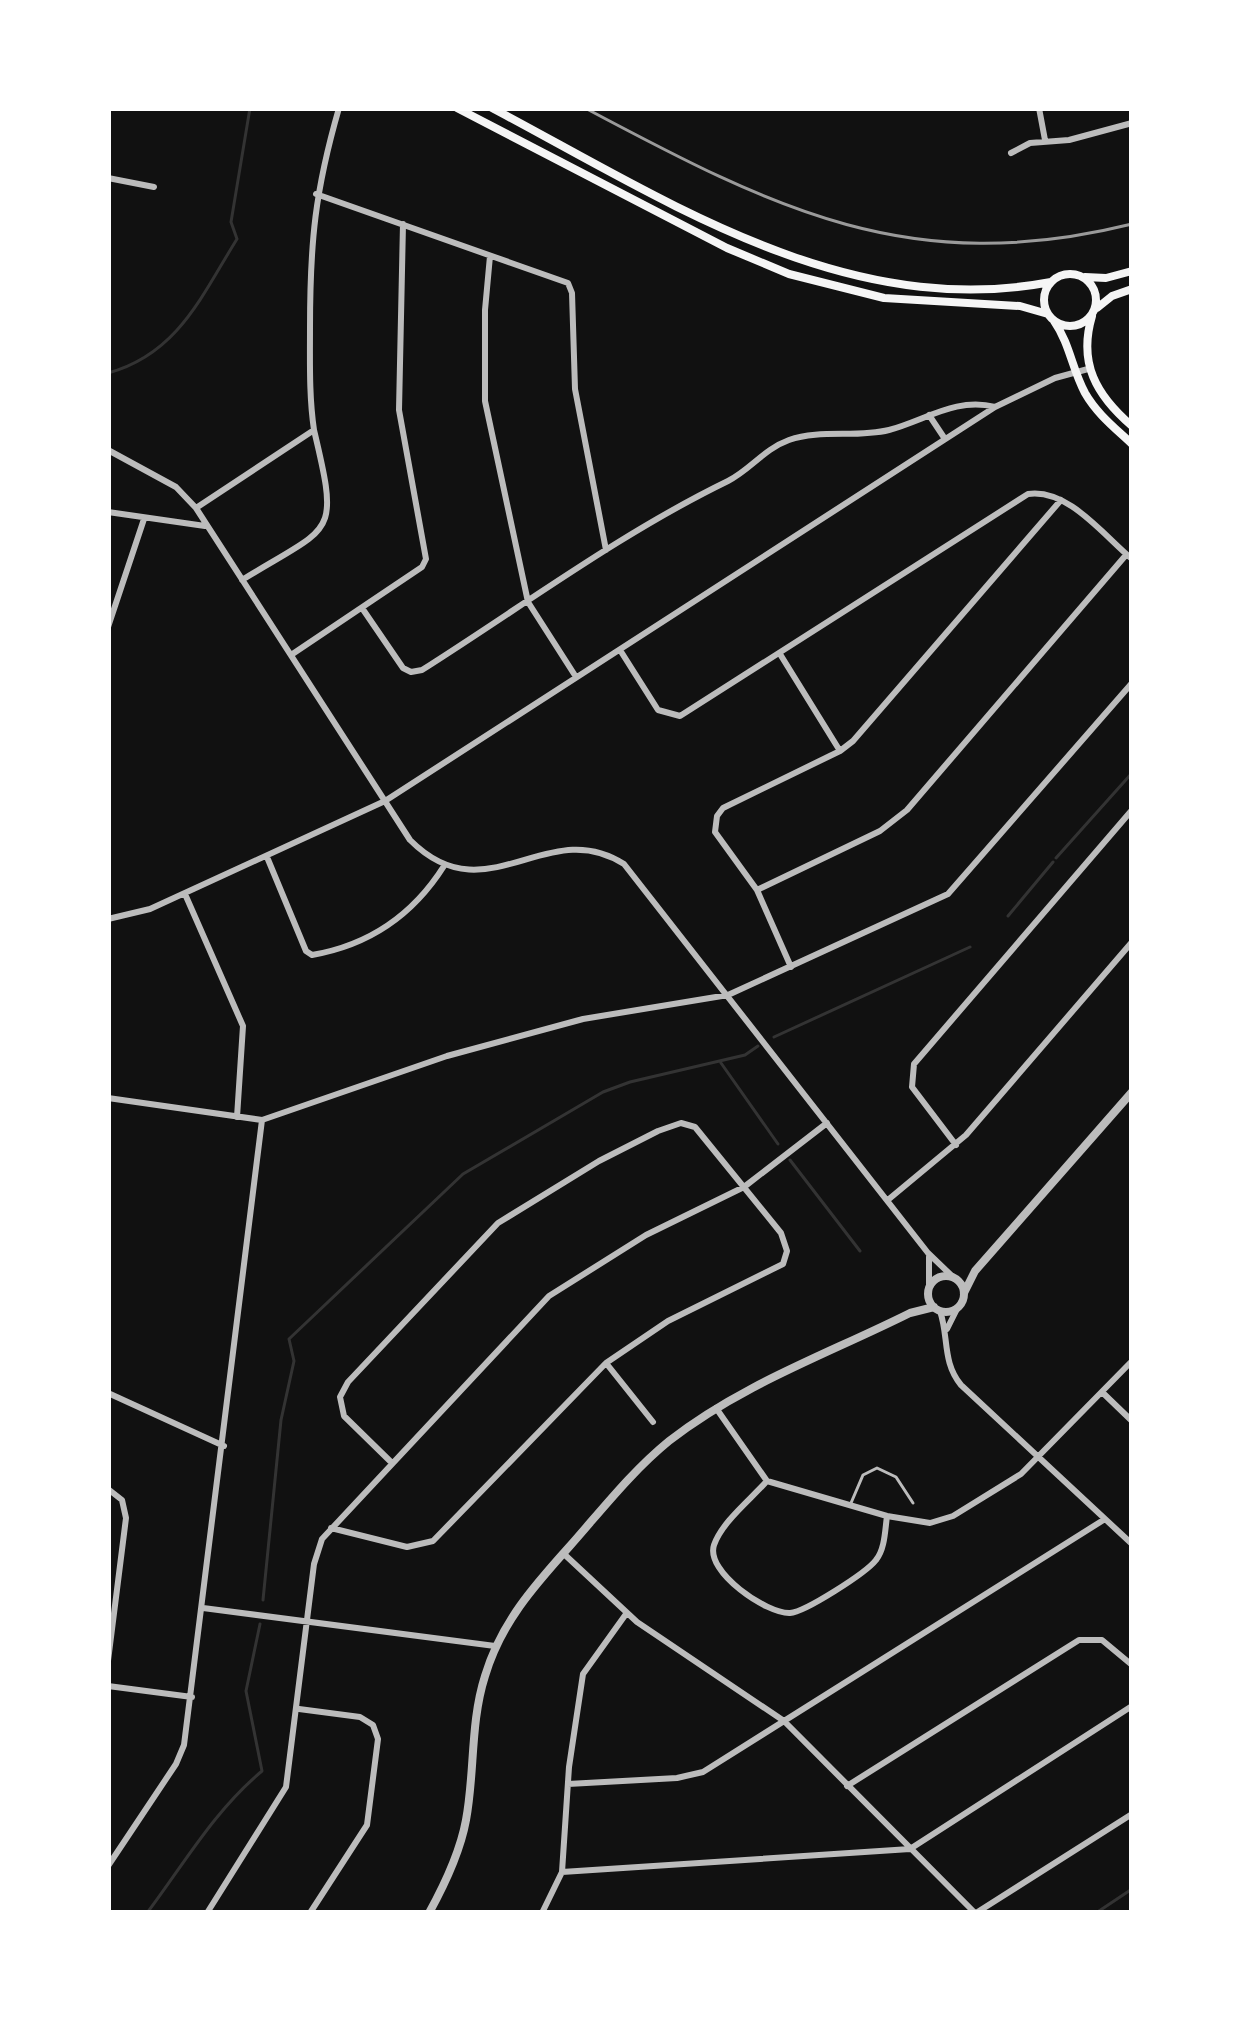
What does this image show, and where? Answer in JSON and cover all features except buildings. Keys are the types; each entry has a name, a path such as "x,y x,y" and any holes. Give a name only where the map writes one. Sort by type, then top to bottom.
{"main road":[{"path":"457,108 727,248 789,274 884,298 1020,306 1073,326 1106,299 1132,289"},
{"path":"492,108 697,216 805,263 934,289 999,290 1051,282 1063,274 1106,278 1132,271"},
{"path":"1084,277 1095,291 1085,348 1088,369 1114,410 1132,426"},
{"path":"1051,282 1045,294 1050,316 1065,337 1076,372 1096,409 1132,444"}],"street":[{"path":"242,580 317,533 328,518 329,493 310,388 310,263 316,194 339,108"},
{"path":"1039,108 1045,140"},
{"path":"1010,153 1018,146 1069,140 1132,123"},
{"path":"108,178 154,187"},
{"path":"316,194 571,287 575,389 606,550"},
{"path":"291,656 422,566 427,552 399,410 404,224"},
{"path":"490,254 485,401 528,602 576,677"},
{"path":"108,919 150,909 385,801 995,407 1088,369"},
{"path":"362,608 403,668 422,670 606,550 701,492 735,477 764,452 795,438 876,432 975,404 995,407"},
{"path":"928,415 946,439"},
{"path":"196,508 314,430"},
{"path":"108,450 176,487 196,508 410,840 444,866 477,871 561,850 585,849 614,858 634,872 928,1253 964,1293"},
{"path":"620,650 658,710 680,716 1019,498 1037,493 1061,500 1129,557 907,810 880,831 757,890"},
{"path":"790,967 757,890 715,832 717,816 723,808 841,751 1061,500"},
{"path":"108,512 206,526"},
{"path":"108,627 112,603 144,519"},
{"path":"780,654 841,751"},
{"path":"108,1098 262,1120 447,1056 583,1019 728,995 949,894 1132,683"},
{"path":"956,1145 912,1088 914,1064 1132,810"},
{"path":"267,857 306,951 317,956 411,911 444,866"},
{"path":"185,894 243,1026 237,1117"},
{"path":"889,1199 956,1145 1132,942"},
{"path":"946,1332 975,1271 1132,1092"},
{"path":"108,1866 181,1756 262,1120"},
{"path":"331,1528 407,1547 434,1541 606,1364 668,1321 783,1264 787,1245 695,1127 682,1123 599,1161 498,1222 342,1390 339,1402 344,1416 391,1462"},
{"path":"207,1913 283,1794 316,1553 331,1528 549,1296 646,1234 744,1187 827,1123"},
{"path":"928,1253 929,1291 946,1332 952,1374 1132,1544"},
{"path":"910,1313 939,1277 975,1271"},
{"path":"429,1913 462,1838 478,1701 495,1646 534,1584 648,1460 716,1408 910,1313 958,1307"},
{"path":"716,1408 767,1481 887,1516 939,1521 1010,1482 1132,1361"},
{"path":"606,1364 653,1422"},
{"path":"108,1393 224,1446"},
{"path":"1103,1393 1132,1421"},
{"path":"767,1481 722,1532 712,1554 723,1575 779,1612 800,1610 871,1565 881,1551 887,1516"},
{"path":"108,1489 122,1500 125,1518 108,1661"},
{"path":"568,1784 695,1774 1105,1519"},
{"path":"563,1553 626,1614 784,1721 976,1913 1132,1814"},
{"path":"203,1608 495,1646"},
{"path":"542,1913 562,1872 583,1674 626,1614"},
{"path":"847,1786 1079,1640 1108,1642 1132,1665"},
{"path":"108,1686 192,1697"},
{"path":"562,1872 910,1849 1132,1706"},
{"path":"298,1709 360,1718 373,1725 378,1739 368,1825 310,1913"}],"lane":[{"path":"850,1505 857,1484 877,1468 896,1477 913,1503"}],"waterway":[{"path":"108,373 153,352 170,337 199,301 237,239 231,222 250,108"},
{"path":"1056,858 1132,773"},
{"path":"1008,916 1053,862"},
{"path":"774,1037 970,947"},
{"path":"263,1600 281,1420 294,1361 289,1339 463,1174 603,1092 745,1055 758,1046"},
{"path":"721,1063 778,1144"},
{"path":"790,1160 860,1251"},
{"path":"147,1913 214,1821 262,1771 246,1691 260,1624"},
{"path":"1096,1913 1132,1889"}],"railway":[{"path":"585,108 783,204 911,238 980,243 1053,239 1132,224"}]}
